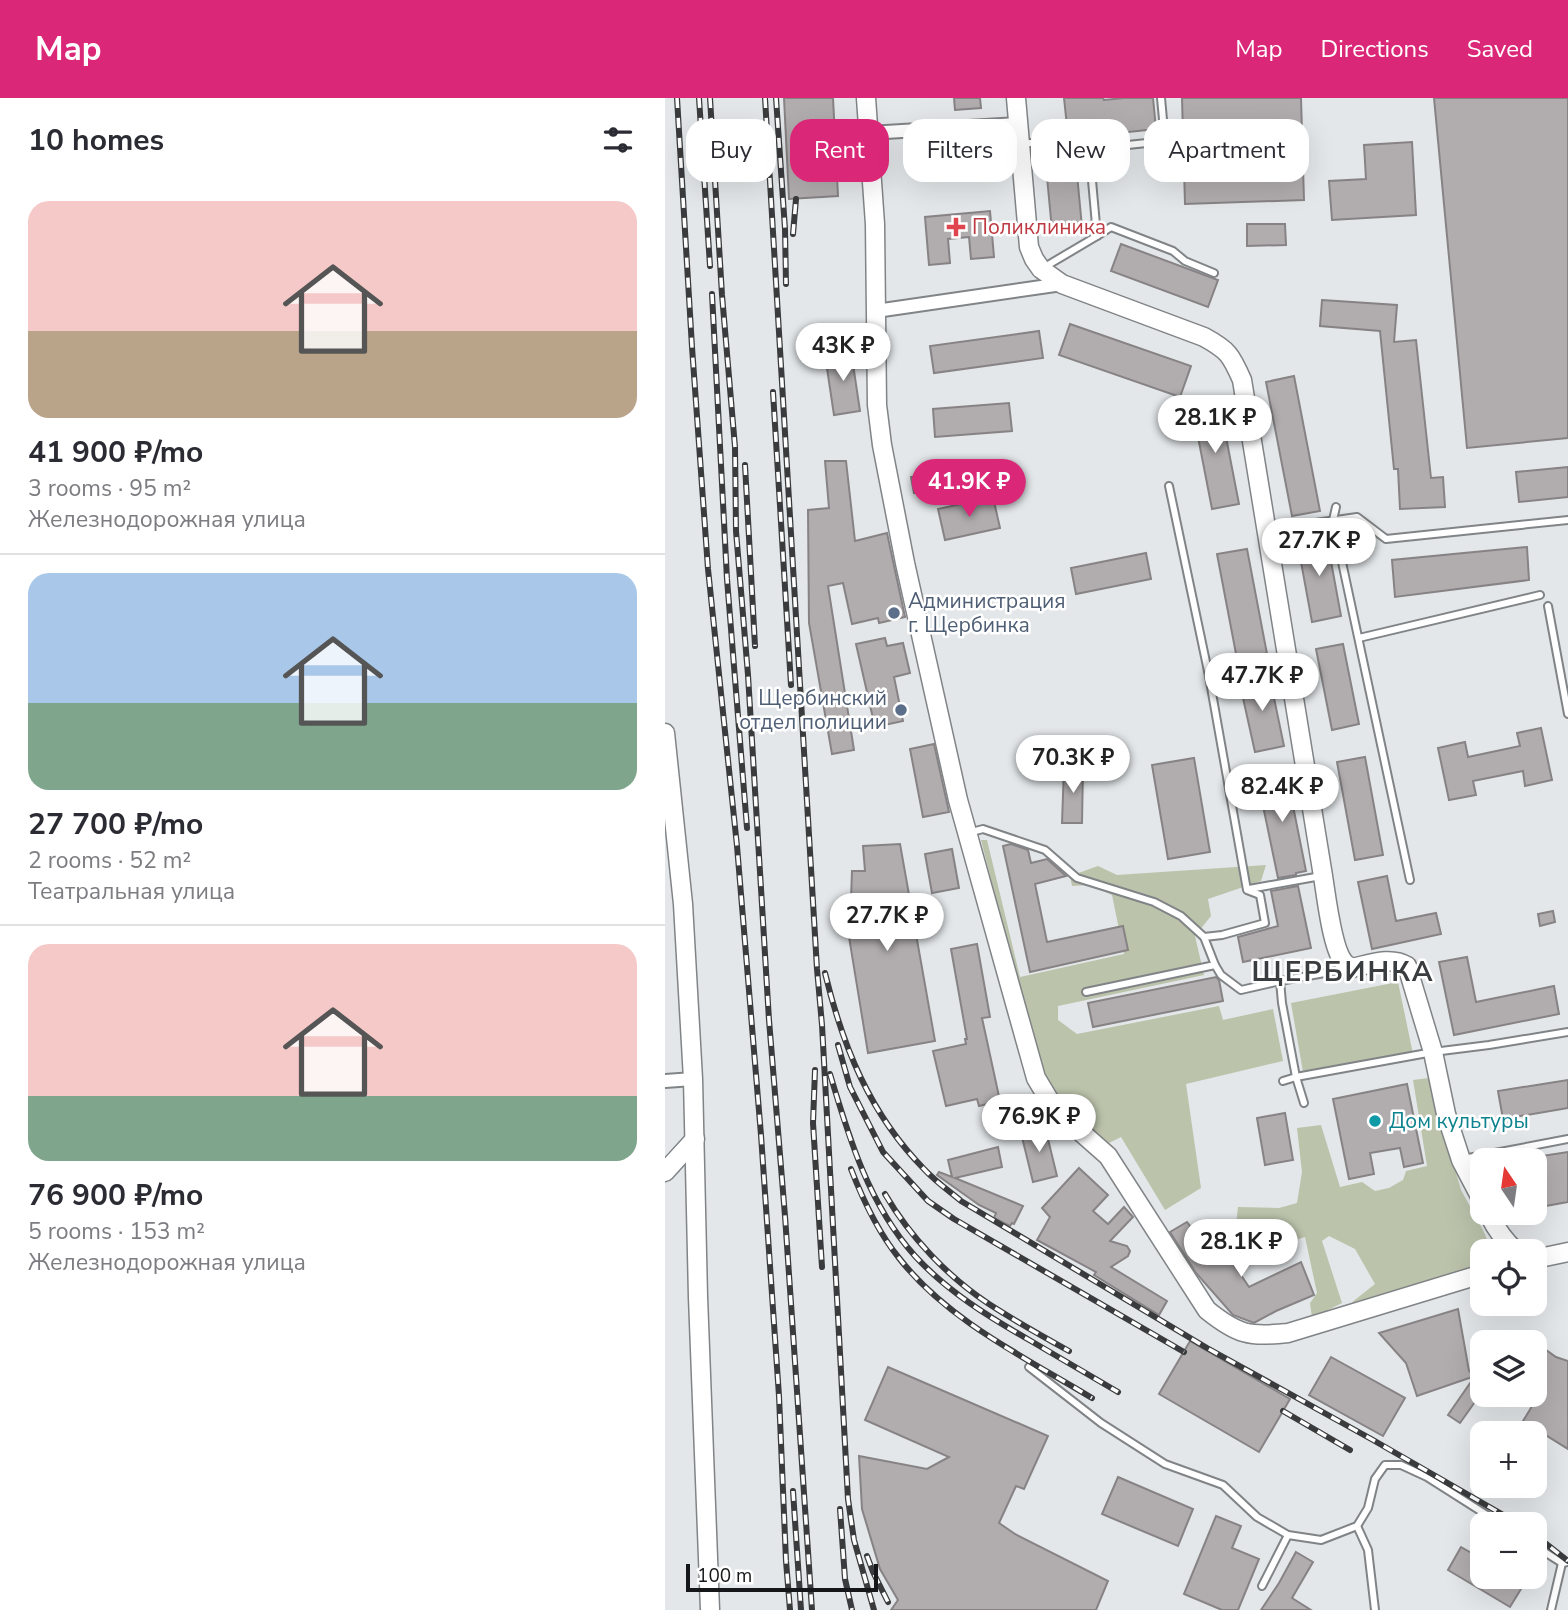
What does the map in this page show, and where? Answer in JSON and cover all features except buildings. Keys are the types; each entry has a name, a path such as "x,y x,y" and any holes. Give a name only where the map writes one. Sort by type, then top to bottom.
{"street":[{"path":"866,98 868,119"},
{"path":"1016,98 1030,247 1041,269 1062,284 1204,337 1223,348 1233,360 1241,380 1323,876 1340,955 1352,968 1387,961 1401,962 1407,966 1433,1052 1446,1114 1461,1160 1470,1177"},
{"path":"889,132 1018,124"},
{"path":"872,182 877,405 883,445 905,564 966,833 1036,1078 1048,1098 1066,1119 1108,1156 1207,1310 1226,1325 1244,1333 1288,1333 1470,1278"},
{"path":"876,311 1062,284"},
{"path":"665,733 683,904 693,1079 710,1610"},
{"path":"665,1082 693,1079"},
{"path":"665,1172 695,1139"},
{"path":"1547,1256 1568,1252"}],"lane":[{"path":"1130,145 1165,141 1161,98"},
{"path":"1020,144 1031,143"},
{"path":"1092,182 1097,236"},
{"path":"1041,269 1111,227 1173,251 1185,261 1214,273"},
{"path":"1170,486 1209,676 1247,890"},
{"path":"1336,507 1333,520 1410,880"},
{"path":"1265,530 1357,517 1386,539 1568,520"},
{"path":"1359,638 1540,595"},
{"path":"1548,606 1568,714"},
{"path":"1209,676 1288,664"},
{"path":"966,833 983,829 1045,850 1077,877 1154,902 1181,916 1204,937 1221,975 1241,990 1352,968"},
{"path":"1247,890 1323,876"},
{"path":"1204,937 1265,923 1259,895 1247,890"},
{"path":"1086,992 1215,965"},
{"path":"1280,981 1296,1077 1304,1103"},
{"path":"1283,1081 1433,1052 1568,1032"},
{"path":"1461,1160 1568,1139"},
{"path":"1029,1367 1101,1423 1165,1464 1223,1485 1257,1517 1288,1535 1321,1540 1357,1526 1368,1508 1375,1479 1385,1465 1401,1465 1427,1477 1482,1512"},
{"path":"1357,1526 1368,1550 1375,1610"},
{"path":"1262,1586 1288,1535"},
{"path":"1547,1552 1565,1562 1551,1610"}],"green space":[{"path":"981,840 987,840 1020,977 1124,954 1112,895 1091,885 1072,886 1070,876 1098,866 1117,875 1266,865 1261,881 1208,899 1211,916 1195,936 1204,975 1058,1006 1058,1020 1077,1034 1219,1006 1223,1020 1273,1009 1283,1061 1186,1084 1201,1188 1165,1210 1121,1137 1109,1143 1062,1106 1040,1074"},
{"path":"1398,982 1413,1054 1303,1072 1291,1003"},
{"path":"1429,1078 1461,1190 1470,1206 1470,1225 1480,1225 1487,1239 1470,1239 1470,1268 1351,1303 1375,1284 1355,1249 1329,1236 1322,1241 1342,1303 1312,1318 1310,1303 1317,1293 1305,1237 1244,1256 1235,1234 1238,1207 1279,1208 1297,1203 1302,1172 1297,1128 1321,1125 1340,1187 1362,1182 1375,1191 1389,1188 1403,1180 1406,1171 1427,1166 1413,1080"}],"railway":[{"path":"677,98 708,569 737,846 761,1135 790,1610"},
{"path":"699,98 710,266"},
{"path":"710,98 722,295 735,447 736,531 812,1610"},
{"path":"765,98 848,1499 854,1540 874,1610"},
{"path":"776,98 786,284"},
{"path":"793,234 796,199"},
{"path":"712,294 727,579 747,828"},
{"path":"773,392 791,685"},
{"path":"745,465 755,646"},
{"path":"825,973 850,1053 888,1126 928,1173 961,1201 1207,1348 1498,1512"},
{"path":"838,1045 850,1087 883,1152 928,1201 954,1219 1184,1352"},
{"path":"815,1070 813,1123 822,1267"},
{"path":"830,1074 862,1170 885,1215 915,1256 941,1281 985,1313 1118,1392"},
{"path":"851,1169 884,1237 918,1280 964,1319 989,1336 1092,1398"},
{"path":"885,1194 918,1241 959,1281 999,1310 1069,1351"},
{"path":"1283,1411 1350,1450"},
{"path":"793,1491 801,1610"},
{"path":"840,1509 845,1579 852,1610"},
{"path":"1547,1544 1568,1561"},
{"path":"867,1556 888,1602"}],"place":[{"name":"Поликлиника","path":"956,227"},
{"name":"Администрация г. Щербинка","path":"894,613"},
{"name":"Щербинский отдел полиции","path":"901,710"},
{"name":"Дом культуры","path":"1375,1121"}],"district":[{"name":"ЩЕРБИНКА","path":"1343,971"}]}
